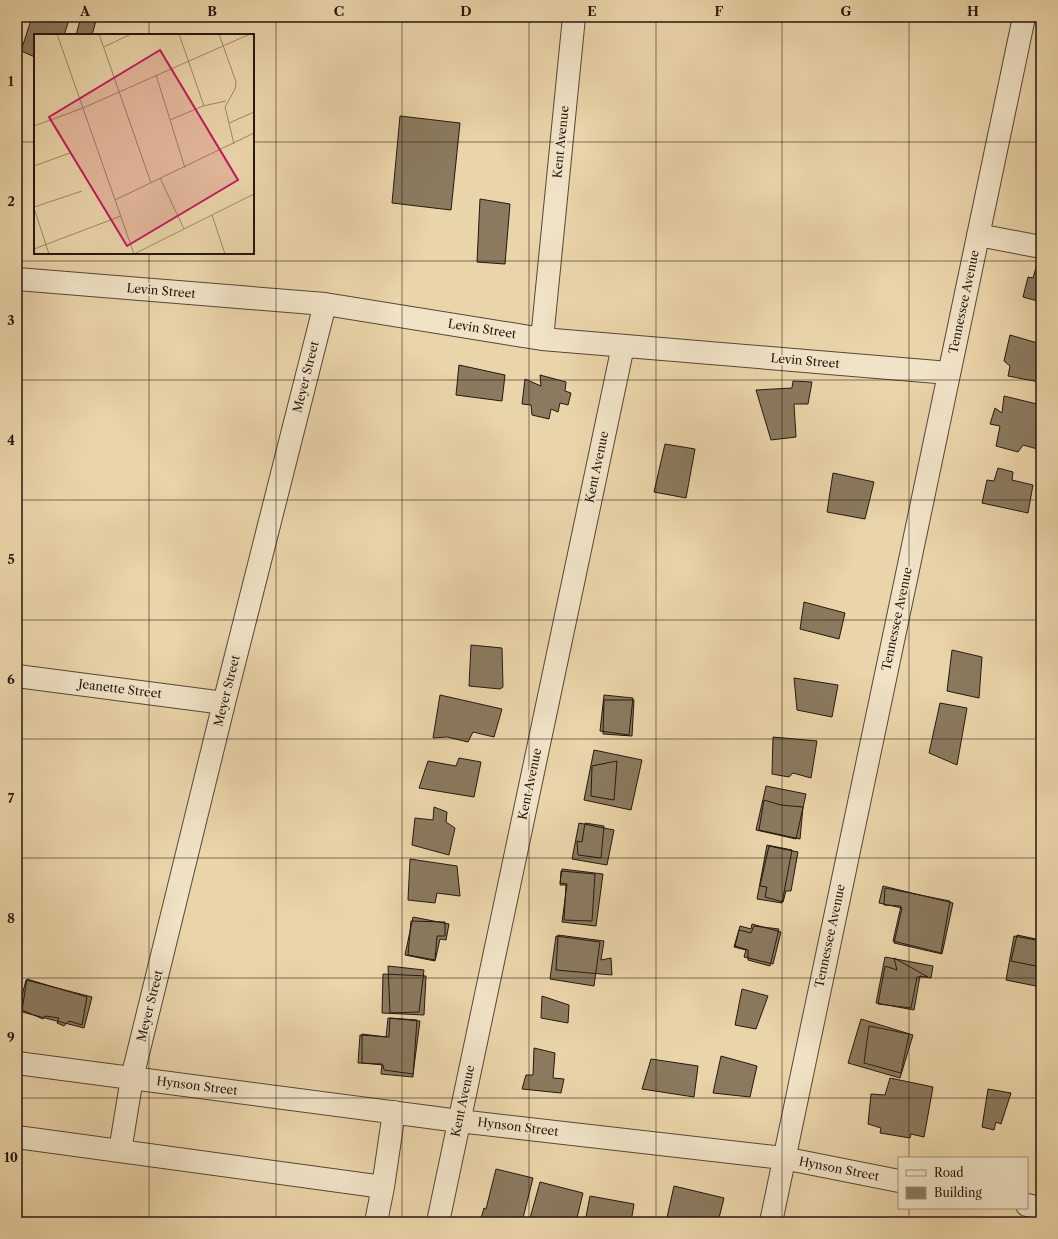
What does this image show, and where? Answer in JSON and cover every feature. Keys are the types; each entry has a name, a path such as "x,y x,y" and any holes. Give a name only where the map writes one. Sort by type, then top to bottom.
{"street":[{"name":"Kent Avenue","path":"542,339 574,17"},
{"name":"Tennessee Avenue","path":"771,1222 783,1158 1024,17"},
{"path":"978,235 1041,247"},
{"name":"Levin Street","path":"17,279 325,304 542,339 949,373"},
{"name":"Meyer Street","path":"120,1152 132,1078 224,703 325,304"},
{"name":"Kent Avenue","path":"438,1222 623,346"},
{"name":"Jeanette Street","path":"17,676 224,703"},
{"name":"Hynson Street","path":"17,1063 459,1121 783,1158 898,1181"},
{"path":"376,1222 394,1112"},
{"path":"17,1138 382,1187"},
{"path":"1028,1206 1041,1208"}],"building":[{"path":"32,17 70,17 64,34 34,34 34,57 21,51"},
{"path":"81,17 97,17 92,34 76,34"},
{"path":"400,116 460,123 451,210 392,203"},
{"path":"480,199 510,204 505,264 477,262"},
{"path":"1037,264 1041,265 1041,302 1023,297 1028,277 1033,278"},
{"path":"1010,335 1041,344 1039,382 1008,376 1010,366 1004,361"},
{"path":"459,365 505,375 502,401 456,395"},
{"path":"540,375 566,382 565,391 571,393 568,405 560,403 558,412 551,409 549,419 532,415 531,405 522,404 525,379 541,386"},
{"path":"793,381 812,382 808,404 794,404 796,437 771,440 756,390 792,388"},
{"path":"1004,396 1041,405 1037,430 1041,430 1041,450 1023,445 1018,452 996,446 1000,426 990,424 995,408 1002,413"},
{"path":"665,444 695,449 686,498 654,492"},
{"path":"998,468 1013,472 1012,480 1033,485 1028,513 982,503 987,480 994,481"},
{"path":"833,473 874,482 865,519 827,512"},
{"path":"804,602 845,613 839,639 800,629"},
{"path":"471,645 502,648 503,687 500,689 469,686"},
{"path":"952,650 982,657 979,698 947,691"},
{"path":"794,678 838,685 832,717 797,710"},
{"path":"440,695 502,709 494,737 473,732 468,742 447,737 433,738"},
{"path":"604,695 633,698 629,735 600,731"},
{"path":"604,700 634,700 632,736 603,734"},
{"path":"940,703 967,708 957,765 929,753"},
{"path":"773,737 817,741 811,778 793,773 789,777 772,774"},
{"path":"594,750 642,760 631,810 584,800"},
{"path":"459,758 481,762 474,797 419,788 428,761 456,766"},
{"path":"617,761 614,800 591,796 592,766"},
{"path":"766,786 806,794 796,839 756,830"},
{"path":"764,800 781,805 803,807 800,839 759,830"},
{"path":"434,807 447,812 446,822 455,828 449,855 412,845 415,818 433,820"},
{"path":"1041,812 1041,825 1038,825"},
{"path":"579,823 614,830 607,865 572,859"},
{"path":"585,823 604,826 601,858 578,855 577,841 582,842"},
{"path":"767,845 792,850 782,903 757,899"},
{"path":"769,846 798,852 791,891 786,891 783,902 765,897 767,887 760,886"},
{"path":"410,859 457,866 460,896 437,893 435,903 408,900"},
{"path":"562,869 603,874 596,926 562,922 567,884 560,883"},
{"path":"561,871 595,874 592,921 564,920 566,885 560,885"},
{"path":"883,886 953,903 942,954 894,943 902,908 879,903"},
{"path":"885,888 950,901 941,953 893,941 901,906 884,905"},
{"path":"413,917 449,924 446,940 440,939 435,961 405,955"},
{"path":"411,921 445,922 445,936 437,936 435,960 408,955"},
{"path":"752,924 781,932 773,964 744,957 746,950 734,947 740,926 751,929"},
{"path":"754,926 779,929 770,966 748,960 748,950 735,946 739,930 751,933"},
{"path":"558,935 604,941 601,960 611,958 612,975 556,970"},
{"path":"1017,935 1041,940 1041,967 1011,961"},
{"path":"556,936 600,942 594,986 550,979"},
{"path":"1014,936 1041,941 1041,987 1006,980"},
{"path":"885,957 933,966 931,978 920,976 914,1010 876,1003"},
{"path":"894,958 928,977 917,977 911,1008 878,1004 885,966 897,970"},
{"path":"388,966 424,970 419,1012 390,1013"},
{"path":"383,974 426,976 424,1015 382,1013"},
{"path":"27,979 87,997 82,1025 69,1021 64,1026 57,1023 59,1018 45,1016 43,1019 22,1010"},
{"path":"26,980 92,997 84,1028 18,1011"},
{"path":"742,989 768,996 756,1029 735,1025"},
{"path":"542,996 569,1005 568,1023 541,1018"},
{"path":"388,1018 420,1021 413,1074 384,1070 383,1065 362,1063 362,1034 386,1037"},
{"path":"390,1018 417,1020 413,1077 381,1074 382,1064 358,1063 360,1035 389,1037"},
{"path":"861,1019 913,1035 900,1078 848,1063"},
{"path":"869,1026 909,1034 901,1073 864,1063"},
{"path":"534,1048 555,1053 553,1078 564,1079 561,1093 522,1089 526,1075 533,1075"},
{"path":"721,1056 757,1066 750,1097 713,1093"},
{"path":"651,1059 698,1066 694,1097 642,1089"},
{"path":"890,1078 933,1087 924,1137 911,1134 910,1138 880,1133 881,1128 868,1124 871,1094 885,1095"},
{"path":"988,1089 1011,1093 1001,1124 996,1122 994,1130 982,1127"},
{"path":"496,1169 533,1178 522,1222 480,1222 484,1208 486,1209"},
{"path":"540,1182 583,1193 576,1222 529,1222"},
{"path":"674,1186 724,1198 718,1222 666,1222"},
{"path":"590,1196 634,1204 631,1222 585,1222"}]}
